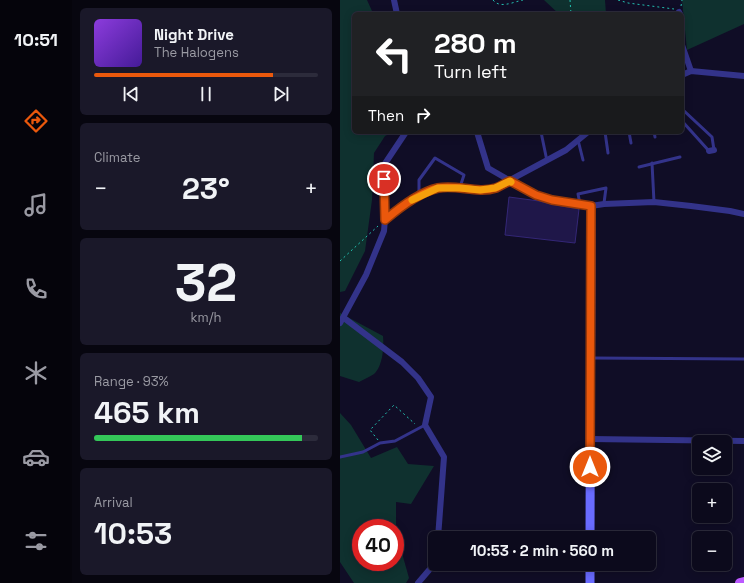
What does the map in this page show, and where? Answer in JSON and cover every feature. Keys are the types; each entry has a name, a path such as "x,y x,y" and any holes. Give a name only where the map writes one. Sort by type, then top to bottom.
{"main road":[{"path":"740,583 744,582"}],"street":[{"path":"394,0 397,12"},
{"path":"684,60 690,71"},
{"path":"684,74 690,71 744,76"},
{"path":"405,134 384,165 384,231 366,276 342,320 402,362 418,378 431,397 423,427 444,457 439,531"},
{"path":"478,134 488,168 536,195 552,200 591,206 654,202 744,214"},
{"path":"385,220 419,196 438,188 480,190 495,188 566,150 586,134"},
{"path":"590,531 591,206"},
{"path":"590,439 744,441"},
{"path":"418,583 428,571"},
{"path":"590,571 590,583"}],"lane":[{"path":"684,111 712,137 711,150 684,123"},
{"path":"541,134 547,161"},
{"path":"605,134 608,153"},
{"path":"629,134 631,142"},
{"path":"578,140 583,160"},
{"path":"639,167 680,157"},
{"path":"419,196 419,180 435,158 464,175 460,188"},
{"path":"652,163 654,202"},
{"path":"580,204 578,194 606,188 604,204"},
{"path":"590,358 744,359"},
{"path":"340,457 363,452 380,443 395,441 423,427"}],"path":[{"path":"493,0 501,5 523,0"},
{"path":"570,0 571,12"},
{"path":"618,0 628,3 673,9 678,12"},
{"path":"340,261 385,220"},
{"path":"380,443 370,430 394,405 423,427"}],"green space":[{"path":"340,0 367,0 373,12 352,12 352,134 389,134 385,136 374,153 372,200 365,251 345,291 340,292"},
{"path":"544,0 605,0 606,12 557,12"},
{"path":"682,0 744,0 744,24 687,50"},
{"path":"340,313 383,336 383,351 377,371 359,382 340,376"},
{"path":"340,413 351,425 371,458 397,447 408,464 434,466 411,504 396,502 396,519 352,519 352,571 404,571 404,560 409,578 406,583 354,583 340,562"}],"building":[{"path":"509,197 579,209 575,243 505,235"}],"slow traffic":[{"path":"412,200 438,188 480,190 495,188 510,181 511,182"}],"route":[{"path":"384,179 385,220 419,196 438,188 480,190 495,188 510,181 536,195 552,200 591,206 590,467"}]}
